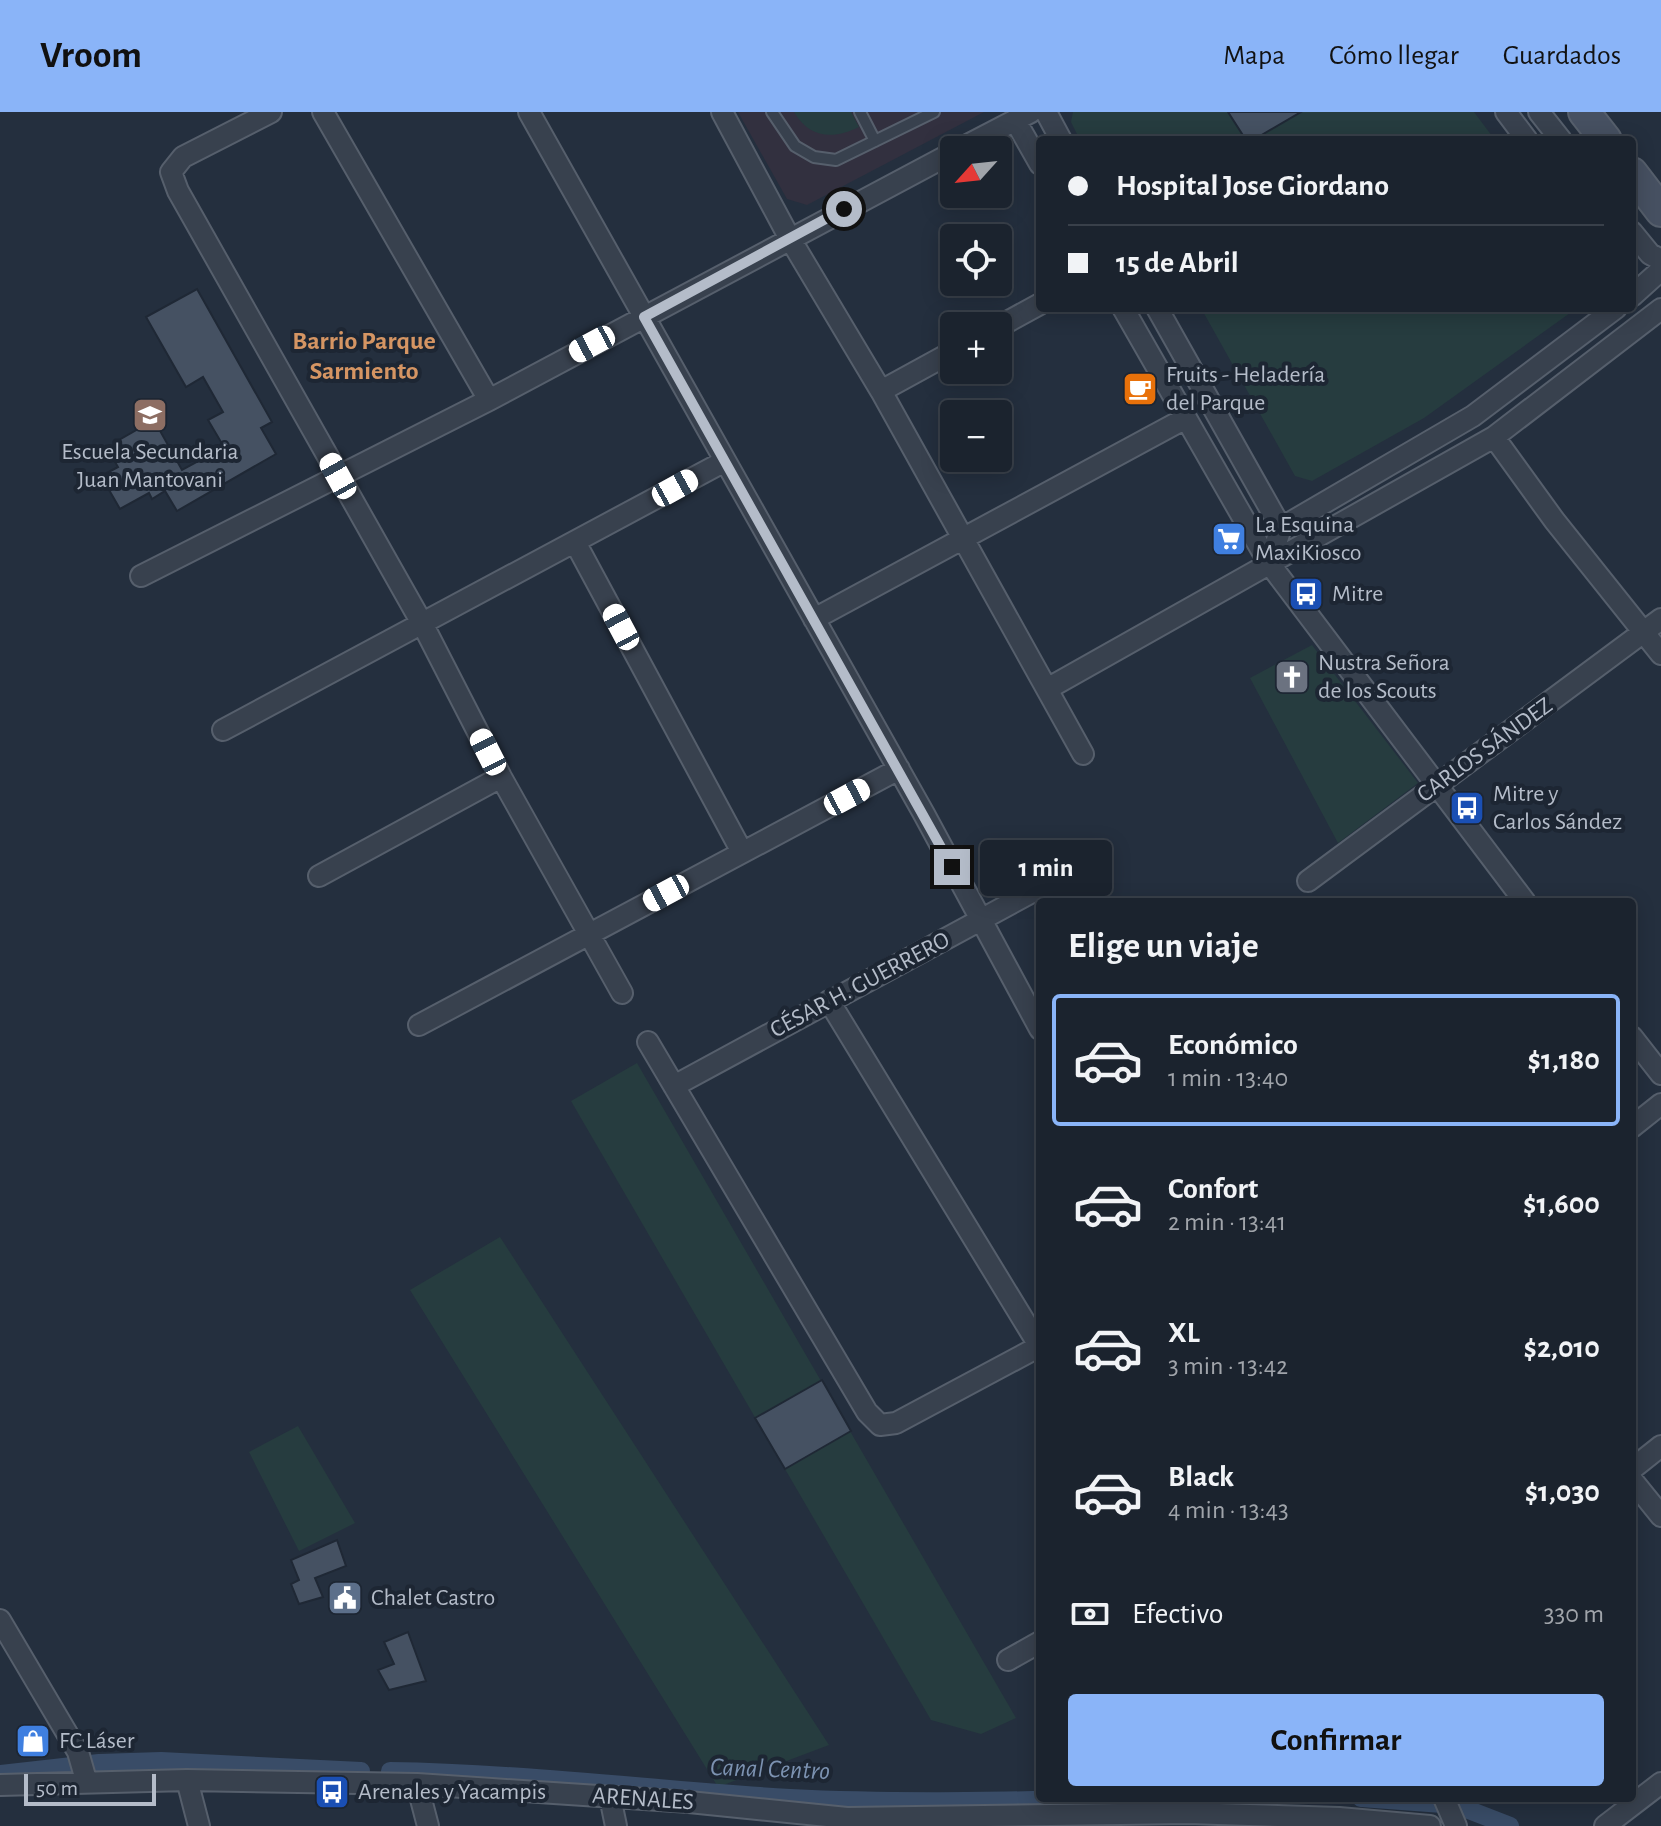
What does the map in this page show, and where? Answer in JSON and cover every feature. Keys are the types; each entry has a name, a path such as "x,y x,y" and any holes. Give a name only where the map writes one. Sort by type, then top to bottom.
{"main road":[{"path":"1584,112 1603,136"},
{"path":"1636,178 1661,211"}],"street":[{"path":"271,112 183,157 171,172 423,625 501,777 622,993"},
{"path":"323,112 489,400"},
{"path":"529,112 899,769 1036,1022"},
{"path":"722,112 789,237 881,391 1083,754"},
{"path":"1046,112 1059,136"},
{"path":"1506,112 1524,136"},
{"path":"1539,112 1558,136"},
{"path":"985,136 1023,116 1036,153"},
{"path":"141,576 489,400 789,237 940,159"},
{"path":"1636,238 1651,260 1636,288"},
{"path":"1012,319 1036,306"},
{"path":"1047,689 1494,437 1661,309"},
{"path":"1125,312 1269,563 1435,787 1522,898"},
{"path":"1159,312 1281,528"},
{"path":"1269,563 1281,528 1473,416 1611,312"},
{"path":"881,391 940,359"},
{"path":"814,619 1186,418"},
{"path":"1494,437 1554,520 1661,654"},
{"path":"223,730 725,461"},
{"path":"575,542 742,852"},
{"name":"CARLOS SÁNDEZ","path":"1308,881 1661,619"},
{"path":"419,1025 899,769"},
{"path":"319,876 501,777"},
{"name":"CÉSAR H. GUERRERO","path":"674,1086 1045,885"},
{"path":"829,1001 1036,1340"},
{"path":"648,1042 867,1412 880,1425 896,1423 1036,1349"},
{"path":"1636,1042 1661,1074"},
{"path":"1636,1124 1661,1104"},
{"path":"1636,1466 1661,1446"},
{"path":"1636,1485 1661,1516"},
{"path":"0,1620 83,1768"},
{"path":"1008,1660 1036,1644"},
{"name":"ARENALES","path":"0,1785 83,1768 187,1780 417,1784 847,1818 1188,1813 1339,1818 1430,1826"},
{"path":"187,1780 199,1826"},
{"path":"1605,1826 1661,1783"},
{"path":"417,1784 428,1826"},
{"path":"610,1797 616,1826"}],"lane":[{"path":"772,112 795,146 814,157 836,160 934,112"},
{"path":"860,112 875,141"}],"shaded area":[{"path":"738,112 984,112 807,205 787,199"}],"green space":[{"path":"794,112 851,112 859,127 840,134 822,134 807,127"},
{"path":"1073,112 1474,112 1492,136 1078,136 1071,122"},
{"path":"1203,312 1571,312 1424,418 1312,481 1295,476"},
{"path":"1312,645 1418,783 1338,843 1250,678"},
{"path":"637,1063 1016,1718 981,1734 931,1720 571,1101"},
{"path":"500,1237 829,1745 718,1787 410,1290"},
{"path":"298,1426 355,1523 299,1551 249,1452"}],"building":[{"path":"1228,112 1301,112 1260,136 1243,136"},
{"path":"197,289 272,422 261,428 276,454 177,511 165,491 152,499 149,493 120,509 101,476 118,467 111,455 123,448 119,440 154,420 182,470 224,447 208,420 223,412 203,377 186,387 146,317"},
{"path":"822,1380 851,1431 785,1469 755,1418"},
{"path":"337,1540 346,1566 315,1578 323,1597 299,1604 291,1584 299,1580 291,1560"},
{"path":"408,1632 426,1681 389,1690 378,1670 394,1664 384,1642"}],"waterway":[{"name":"Canal Centro","path":"0,1774 99,1763 161,1761 361,1771"},
{"name":"Canal Centro","path":"390,1771 490,1775 790,1798 1036,1800"},
{"name":"Canal Centro","path":"1415,1802 1456,1805 1510,1826"}],"place":[{"name":"Fruits - Heladería del Parque","path":"1140,389"},
{"name":"Escuela Secundaria Juan Mantovani","path":"150,415"},
{"name":"La Esquina MaxiKiosco","path":"1229,539"},
{"name":"Mitre","path":"1306,594"},
{"name":"Nustra Señora de los Scouts","path":"1292,677"},
{"name":"Mitre y Carlos Sández","path":"1467,808"},
{"name":"Chalet Castro","path":"345,1598"},
{"name":"FC Láser","path":"33,1741"},
{"name":"Arenales y Yacampis","path":"332,1792"}],"district":[{"name":"Barrio Parque Sarmiento","path":"364,356"}],"route":[{"path":"844,209 644,317 952,867"}]}
